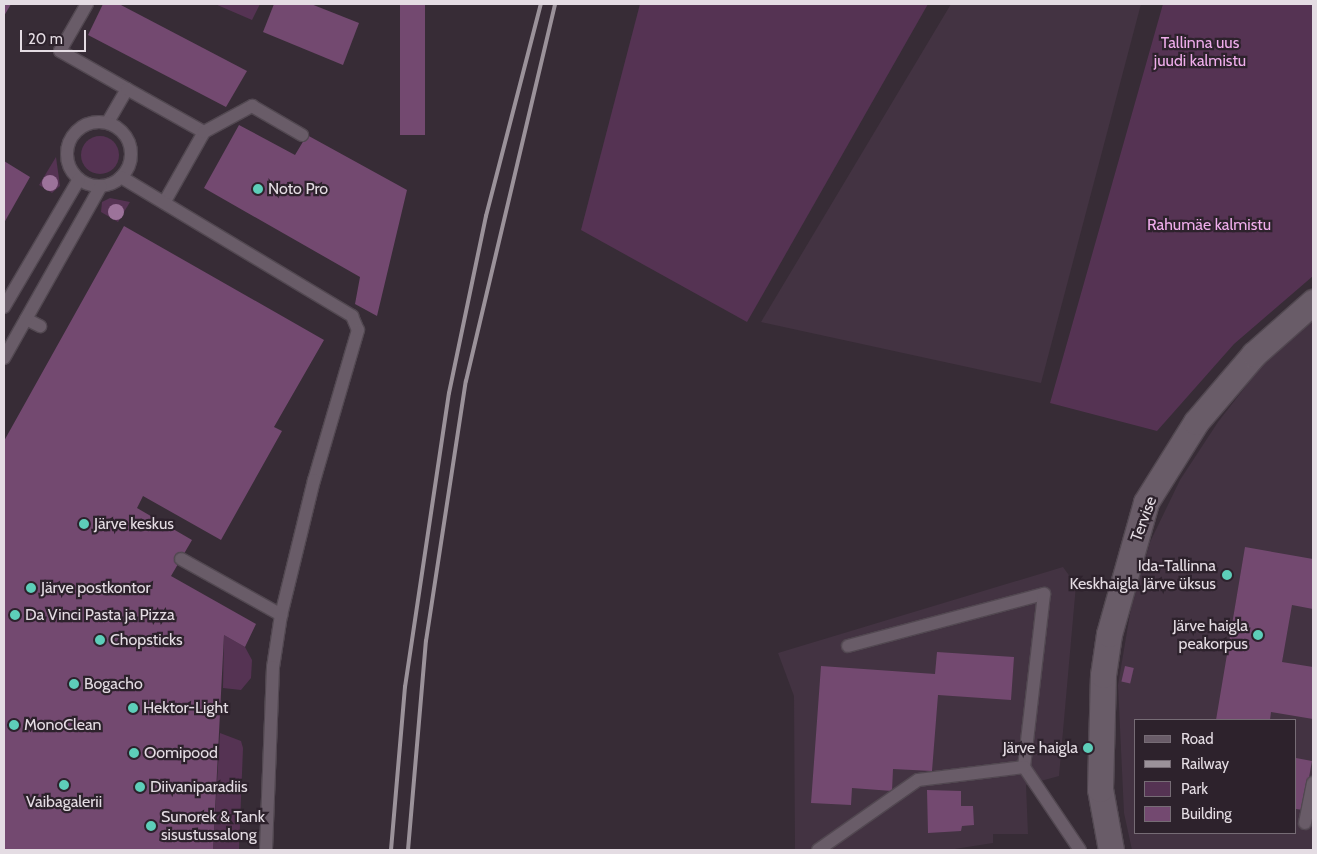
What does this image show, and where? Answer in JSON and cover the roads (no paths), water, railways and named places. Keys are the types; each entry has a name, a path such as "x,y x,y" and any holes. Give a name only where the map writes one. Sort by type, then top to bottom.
{"street":[{"name":"Tervise","path":"1109,850 1100,789 1103,675 1109,634 1146,502 1196,422 1254,354 1313,302"}],"lane":[{"path":"87,4 60,51 204,132"},
{"path":"107,123 127,89"},
{"path":"164,203 204,132 252,106 302,135"},
{"path":"4,358 101,186 121,176 129,164 129,143 107,123 86,125 70,140 68,161 79,179 101,186"},
{"path":"121,176 352,316 358,330 314,480 281,615 273,667 266,850"},
{"path":"4,307 79,179"},
{"path":"26,319 40,326"},
{"path":"181,559 281,615"},
{"path":"848,646 1044,594 1024,767 1059,826 1080,850"},
{"path":"818,850 918,780 1024,767"},
{"path":"1305,823 1313,783"}],"railway":[{"path":"391,850 405,687 449,393 486,216 541,4"},
{"path":"408,850 426,641 466,381 555,4"}],"place":[{"name":"Noto Pro","path":"258,189"},
{"name":"Järve keskus","path":"84,524"},
{"name":"Ida-Tallinna Keskhaigla Järve üksus","path":"1227,575"},
{"name":"Järve postkontor","path":"31,588"},
{"name":"Da Vinci Pasta ja Pizza","path":"15,615"},
{"name":"Järve haigla peakorpus","path":"1258,635"},
{"name":"Chopsticks","path":"100,640"},
{"name":"Bogacho","path":"74,684"},
{"name":"Hektor-Light","path":"133,708"},
{"name":"MonoClean","path":"14,725"},
{"name":"Järve haigla","path":"1088,748"},
{"name":"Oomipood","path":"134,753"},
{"name":"Vaibagalerii","path":"64,785"},
{"name":"Diivaniparadiis","path":"140,787"},
{"name":"Sunorek & Tank sisustussalong","path":"151,826"}],"park label":[{"name":"Tallinna uus juudi kalmistu","path":"1200,52"},
{"name":"Rahumäe kalmistu","path":"1209,225"}]}
